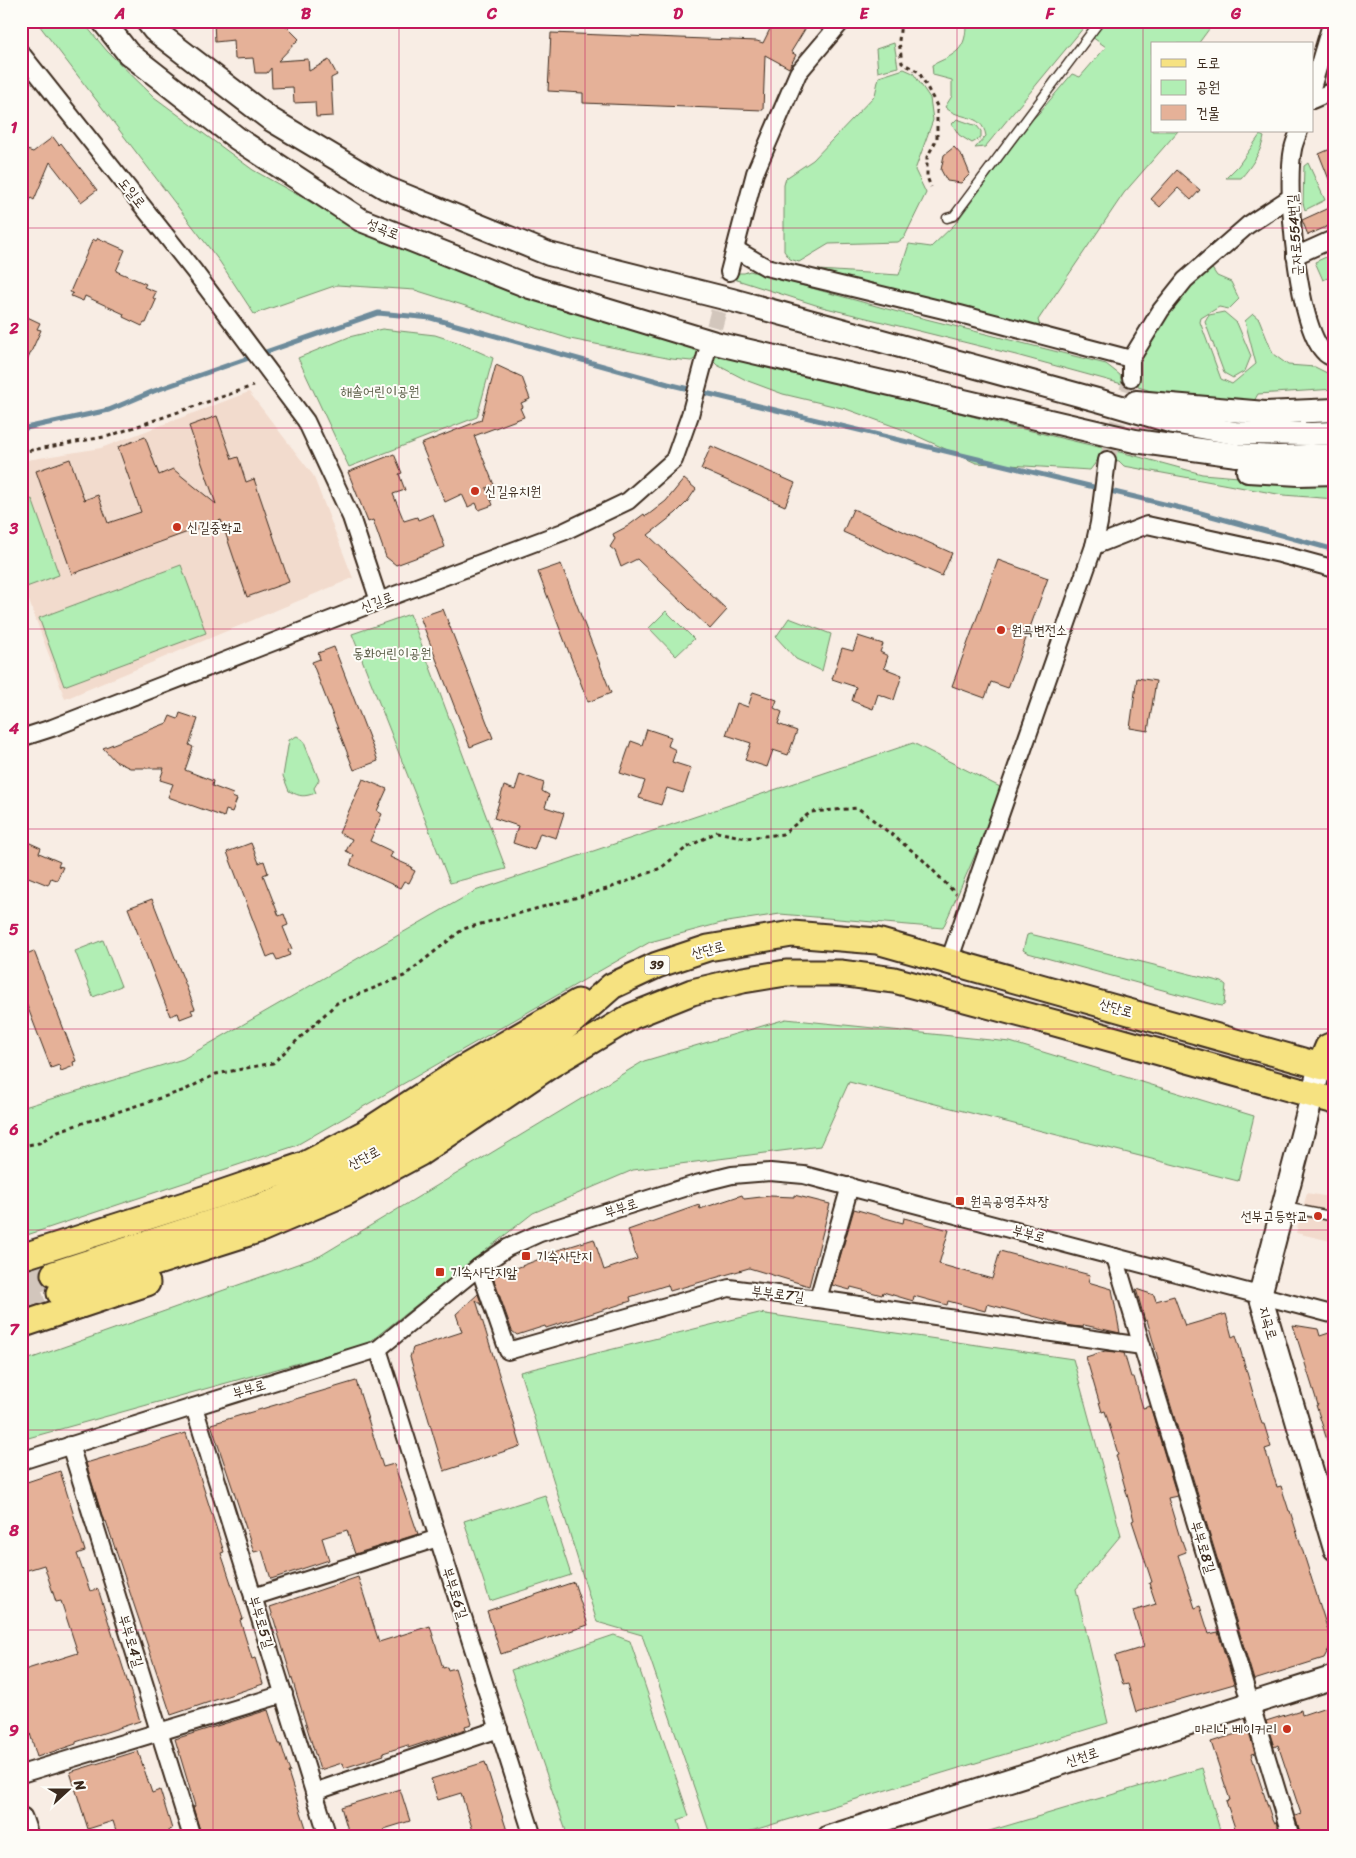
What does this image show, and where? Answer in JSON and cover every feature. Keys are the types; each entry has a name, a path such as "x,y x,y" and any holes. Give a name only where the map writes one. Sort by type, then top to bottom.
{"main road":[{"name":"성곡로","path":"103,21 128,53 238,140 361,220 530,287 711,349 1134,441"},
{"path":"147,21 154,30 270,119 386,188 540,250 732,300 1173,422 1235,433 1311,434 1335,432"},
{"path":"1101,401 1154,403 1265,413 1335,410"},
{"path":"1134,441 1237,455 1278,457 1335,455"},
{"path":"1134,441 1194,463 1239,470 1299,474 1335,472"},
{"name":"산단로","path":"1323,1098 894,980 840,973 786,972 692,992 632,1016 552,1064 420,1153 345,1193 261,1229 57,1283 275,1202 373,1155 545,1045 612,986 657,965 708,948 792,934 878,941 1327,1068"},
{"path":"21,1267 31,1254 304,1165 365,1133 466,1067 571,1006 612,986"},
{"path":"21,1325 265,1244 354,1207 424,1168 544,1089 632,1016"},
{"path":"1327,1068 1328,1047 1335,1044"},
{"name":"지곡로","path":"1327,1068 1323,1098 1283,1207 1260,1295 1335,1549"},
{"name":"신천로","path":"829,1837 1335,1677"},
{"path":"21,1819 27,1837"}],"street":[{"path":"729,272 755,173 798,73 842,21"},
{"path":"1314,81 1332,21"},
{"name":"도일로","path":"21,53 194,270 306,421 351,517 379,601"},
{"path":"1314,99 1335,90"},
{"name":"군자로554번길","path":"1299,132 1293,151 1291,197 1297,273 1311,332 1324,353 1335,359"},
{"path":"1131,378 1131,359 1161,310 1185,280 1248,225 1291,197"},
{"path":"1295,256 1335,238"},
{"path":"735,248 766,267 960,314 1131,359"},
{"name":"신길로","path":"21,738 52,728 563,532 628,501 674,460 711,349"},
{"path":"949,961 1094,546 1099,523 1106,465"},
{"path":"1094,546 1147,525 1280,554 1335,569"},
{"name":"부부로","path":"21,1461 378,1349 479,1267 507,1248 540,1233 696,1184 732,1175 770,1172 796,1174 850,1186 1335,1315"},
{"path":"818,1298 850,1186"},
{"name":"부부로8길","path":"1115,1257 1291,1837"},
{"name":"부부로7길","path":"479,1267 508,1351 729,1288 818,1298 1142,1346"},
{"name":"부부로6길","path":"378,1349 533,1837"},
{"name":"부부로5길","path":"194,1407 328,1837"},
{"name":"부부로4길","path":"70,1446 192,1837"},
{"path":"253,1597 438,1538"},
{"path":"21,1774 284,1694"},
{"path":"314,1792 499,1730"}],"lane":[{"path":"947,218 954,216 1100,21"},
{"path":"1283,1207 1335,1217"}],"path":[{"path":"901,21 902,63 919,72 937,106 937,140 927,157 927,177 930,187"},
{"path":"21,452 109,436 253,386"},
{"path":"21,1146 39,1143 58,1131 185,1090 216,1074 273,1063 337,1003 404,976 463,929 606,889 661,868 686,848 717,832 746,838 783,834 811,812 858,808 920,857 968,907"}],"shaded area":[{"name":"신길중학교","path":"249,392 313,475 353,578 65,699 21,579 21,461 101,448"},
{"name":"선부고등학교","path":"1307,1193 1335,1198 1335,1242 1296,1233"}],"green space":[{"path":"36,21 82,21 107,51 154,97 253,170 373,237 437,263 568,305 760,362 1202,474 1324,484 1335,483 1335,499 1283,495 1124,466 1119,461 1100,457 1090,470 976,463 904,430 846,409 783,394 748,381 717,365 711,359 701,356 691,361 672,359 570,339 415,290 337,285 254,314 220,262"},
{"path":"966,21 1089,21 985,147 975,148 986,136 984,128 980,123 945,107 952,96 952,80 933,75 932,65 953,54 962,45 966,31"},
{"path":"1106,21 1215,21 1199,42 1151,42 1151,132 1177,132 1124,193 1038,320 1040,326 818,270 899,275 909,244 931,247 955,224 1030,122 1072,74 1080,77 1106,47 1092,37"},
{"path":"894,43 898,67 878,72 876,49"},
{"path":"904,69 913,73 930,98 933,120 915,170 926,193 904,238 898,242 829,244 799,262 790,259 784,251 784,185 786,178 813,160 875,95 879,77"},
{"path":"957,119 977,126 981,131 981,138 972,143 959,135 952,124"},
{"path":"1260,135 1264,137 1261,148 1245,174 1241,178 1226,178 1238,166"},
{"path":"1308,163 1325,200 1305,210 1303,203 1304,166"},
{"path":"1335,253 1335,275 1323,280 1315,262"},
{"path":"1211,267 1217,276 1231,282 1239,299 1229,309 1219,307 1201,318 1200,322 1221,379 1232,384 1256,364 1245,321 1253,314 1259,319 1273,354 1288,365 1315,367 1335,377 1335,389 1258,394 1254,401 1161,394 1138,387 1138,362 1164,316 1195,278"},
{"path":"750,271 898,312 1106,364 1120,375 1122,384 1016,355 822,307 734,279 735,273"},
{"path":"1224,312 1237,323 1251,356 1245,371 1233,378 1224,373 1205,322 1209,315"},
{"name":"해솔어린이공원","path":"382,329 435,335 457,342 493,358 477,417 349,467 298,358 349,337"},
{"path":"32,499 59,575 21,589 21,503"},
{"path":"181,565 206,633 64,686 39,618"},
{"path":"666,611 694,639 676,656 649,628"},
{"name":"동화어린이공원","path":"410,614 506,869 450,883 352,634"},
{"path":"789,618 831,634 822,671 796,659 776,637"},
{"path":"297,736 303,740 319,780 314,788 316,793 302,796 289,791 283,776 289,740"},
{"path":"913,743 1004,789 943,928 780,914 721,923 650,942 295,1146 21,1237 21,1108 183,1059 475,891"},
{"path":"1030,934 1222,982 1226,985 1224,1005 1221,1006 1028,953 1023,950 1027,935"},
{"path":"103,940 121,986 93,997 75,951"},
{"path":"786,1019 1010,1042 1254,1116 1238,1181 849,1082 820,1146 633,1170 533,1213 367,1344 21,1440 21,1362 320,1256 644,1061"},
{"path":"759,1313 1073,1359 1121,1535 1076,1589 1108,1723 731,1837 711,1837 642,1635 597,1622 520,1372"},
{"path":"545,1495 571,1575 490,1601 464,1521"},
{"path":"614,1635 630,1641 689,1816 678,1820 683,1837 568,1837 511,1670"},
{"path":"1202,1768 1222,1837 969,1837"}],"building":[{"path":"214,21 281,21 299,39 278,61 308,59 309,71 329,60 337,75 331,78 333,116 316,117 315,102 294,103 293,87 272,88 271,68 267,73 255,73 253,58 235,59 234,40 215,42"},
{"path":"774,21 810,21 791,52 796,55 789,68 765,55 763,110 583,103 583,93 548,91 551,33 757,41 763,43"},
{"path":"53,137 59,145 61,143 97,190 81,202 50,162 34,200 31,198 21,220 21,148 33,152"},
{"path":"954,147 963,157 970,174 961,183 947,181 941,170 944,155"},
{"path":"1335,147 1335,192 1334,192 1319,154"},
{"path":"1177,170 1200,190 1191,200 1178,188 1160,207 1151,199"},
{"path":"1335,205 1335,223 1308,235 1302,220"},
{"path":"98,238 125,250 116,271 146,284 144,287 156,292 153,298 156,300 146,323 142,326 123,317 124,314 85,296 83,301 71,296 73,293 70,292 93,239 96,241"},
{"path":"21,314 40,323 37,329 41,330 21,374"},
{"path":"496,365 522,377 530,399 521,403 523,407 520,408 524,417 474,436 494,485 486,488 493,505 479,510 476,503 468,507 462,494 445,502 421,444 481,420"},
{"path":"217,416 232,459 238,457 246,482 254,479 289,582 247,597 221,520 72,574 36,471 70,459 84,500 98,495 108,523 141,512 118,447 145,437 159,475 173,469 216,504 189,426"},
{"path":"711,446 795,483 785,506 701,469"},
{"path":"394,454 402,473 399,474 405,490 393,494 404,521 417,517 418,520 433,514 445,547 396,565 386,557 373,520 368,522 348,472"},
{"path":"684,479 696,489 676,513 648,535 727,610 710,629 637,559 621,567 615,551 610,547 615,539 613,534 644,514 645,516 648,515 666,501"},
{"path":"853,509 952,553 942,576 843,532"},
{"name":"원곡변전소","path":"998,560 1048,578 1008,688 991,682 985,698 952,686"},
{"path":"561,564 611,693 588,702 538,572"},
{"path":"443,609 493,738 470,747 420,617"},
{"path":"858,636 883,644 880,652 888,656 884,668 902,675 894,700 878,694 873,709 852,701 856,687 832,679 842,648 853,651"},
{"path":"334,647 378,761 354,770 312,662 320,659 318,653"},
{"path":"1137,678 1156,681 1148,731 1130,728"},
{"path":"753,692 777,700 774,708 782,712 778,724 797,731 788,755 773,750 767,767 745,760 751,743 726,735 737,703 748,707"},
{"path":"180,713 198,719 189,745 193,747 185,770 213,781 212,786 233,794 232,797 237,799 232,812 226,810 224,817 168,797 173,784 160,780 164,768 130,768 115,761 103,748 167,723 170,716 178,719"},
{"path":"647,729 671,737 668,746 676,750 672,762 691,768 683,793 667,788 661,805 639,798 645,781 620,773 631,741 642,745"},
{"path":"520,774 544,783 542,791 549,795 545,807 564,813 556,838 540,833 534,850 513,843 518,826 494,818 504,786 515,790"},
{"path":"363,779 387,789 377,811 382,814 370,841 393,852 390,857 412,867 411,869 415,871 409,883 404,881 400,888 350,865 354,855 346,851 352,839 339,833"},
{"path":"21,839 41,848 39,853 60,862 58,866 63,867 57,880 51,878 48,885 21,874"},
{"path":"251,843 259,863 264,861 268,873 263,875 279,916 284,914 288,925 283,927 292,949 288,950 290,955 277,960 274,954 267,957 227,852"},
{"path":"152,899 195,1009 191,1010 193,1014 180,1019 178,1013 170,1016 128,908"},
{"path":"34,951 76,1061 73,1062 74,1066 61,1071 59,1065 51,1068 21,990 21,956"},
{"path":"742,1195 744,1199 770,1196 794,1197 794,1195 830,1204 809,1286 749,1268 670,1291 668,1285 664,1286 630,1297 631,1301 546,1328 545,1326 517,1335 512,1331 493,1277 545,1257 545,1254 594,1239 604,1270 637,1259 628,1230 699,1205 700,1209"},
{"path":"854,1209 903,1223 904,1218 949,1230 939,1264 992,1279 1000,1251 1090,1275 1088,1282 1112,1289 1120,1333 1084,1325 1083,1327 1071,1326 987,1304 985,1311 948,1301 947,1305 914,1296 913,1301 883,1292 882,1295 851,1287 850,1290 832,1285"},
{"path":"1136,1289 1154,1295 1156,1301 1174,1296 1185,1326 1226,1314 1232,1337 1236,1335 1262,1424 1264,1424 1271,1447 1265,1449 1277,1487 1281,1486 1290,1511 1332,1643 1324,1658 1254,1680 1157,1360 1147,1320 1145,1321"},
{"path":"478,1294 482,1305 476,1300 521,1446 444,1471 410,1357 413,1348 462,1332 456,1314"},
{"path":"1293,1325 1318,1329 1320,1336 1335,1331 1335,1455 1332,1456 1316,1405 1318,1405"},
{"path":"1105,1351 1124,1353 1131,1377 1134,1377 1143,1408 1150,1406 1177,1496 1168,1498 1186,1552 1178,1555 1195,1608 1200,1606 1209,1634 1218,1632 1234,1684 1136,1712 1128,1684 1123,1685 1115,1656 1144,1647 1133,1611 1156,1604 1149,1583 1152,1582 1132,1521 1134,1520 1116,1455 1118,1454 1105,1411 1102,1412 1086,1357"},
{"path":"356,1381 383,1467 394,1464 418,1534 355,1554 347,1530 322,1538 329,1560 271,1579 262,1550 254,1552 211,1424"},
{"path":"186,1433 224,1552 221,1553 243,1619 240,1620 252,1659 255,1658 263,1684 171,1715 106,1521 104,1522 86,1463"},
{"path":"60,1471 85,1551 77,1554 90,1591 98,1589 140,1721 37,1757 21,1703 21,1671 78,1653 61,1601 56,1602 44,1565 21,1572 21,1517 27,1516 21,1494 21,1484"},
{"path":"358,1577 379,1642 430,1626 443,1668 447,1667 448,1670 455,1668 472,1724 465,1726 466,1729 408,1748 408,1745 344,1768 342,1763 320,1770 270,1607"},
{"path":"574,1582 588,1625 501,1654 487,1611"},
{"path":"1335,1704 1335,1831 1317,1837 1301,1837 1295,1816 1301,1814 1278,1745 1274,1747 1266,1721 1301,1710 1302,1715"},
{"path":"268,1710 279,1744 281,1744 309,1837 202,1837 175,1739"},
{"path":"1248,1730 1255,1753 1251,1754 1272,1819 1274,1823 1276,1822 1280,1837 1238,1837 1226,1801 1230,1800 1211,1742"},
{"path":"138,1751 152,1793 160,1790 172,1829 169,1830 171,1837 118,1837 113,1821 88,1829 70,1772"},
{"path":"485,1762 509,1837 475,1837 461,1793 438,1800 431,1779"},
{"path":"400,1789 410,1821 384,1829 386,1837 350,1837 341,1807"}],"waterway":[{"path":"21,429 109,410 154,391 378,313 431,318 668,384 1197,512 1335,550"}],"tunnel":[{"path":"708,350 729,272"},
{"path":"1107,460 1131,378"},
{"path":"21,1285 54,1274"},
{"path":"21,1307 60,1293"}],"place":[{"name":"신길유치원","path":"475,491"},
{"name":"신길중학교","path":"177,527"},
{"name":"원곡변전소","path":"1001,630"},
{"name":"원곡공영주차장","path":"960,1201"},
{"name":"선부고등학교","path":"1318,1216"},
{"name":"기숙사단지","path":"526,1256"},
{"name":"기숙사단지앞","path":"440,1272"},
{"name":"마리나 베이커리","path":"1287,1729"}]}
